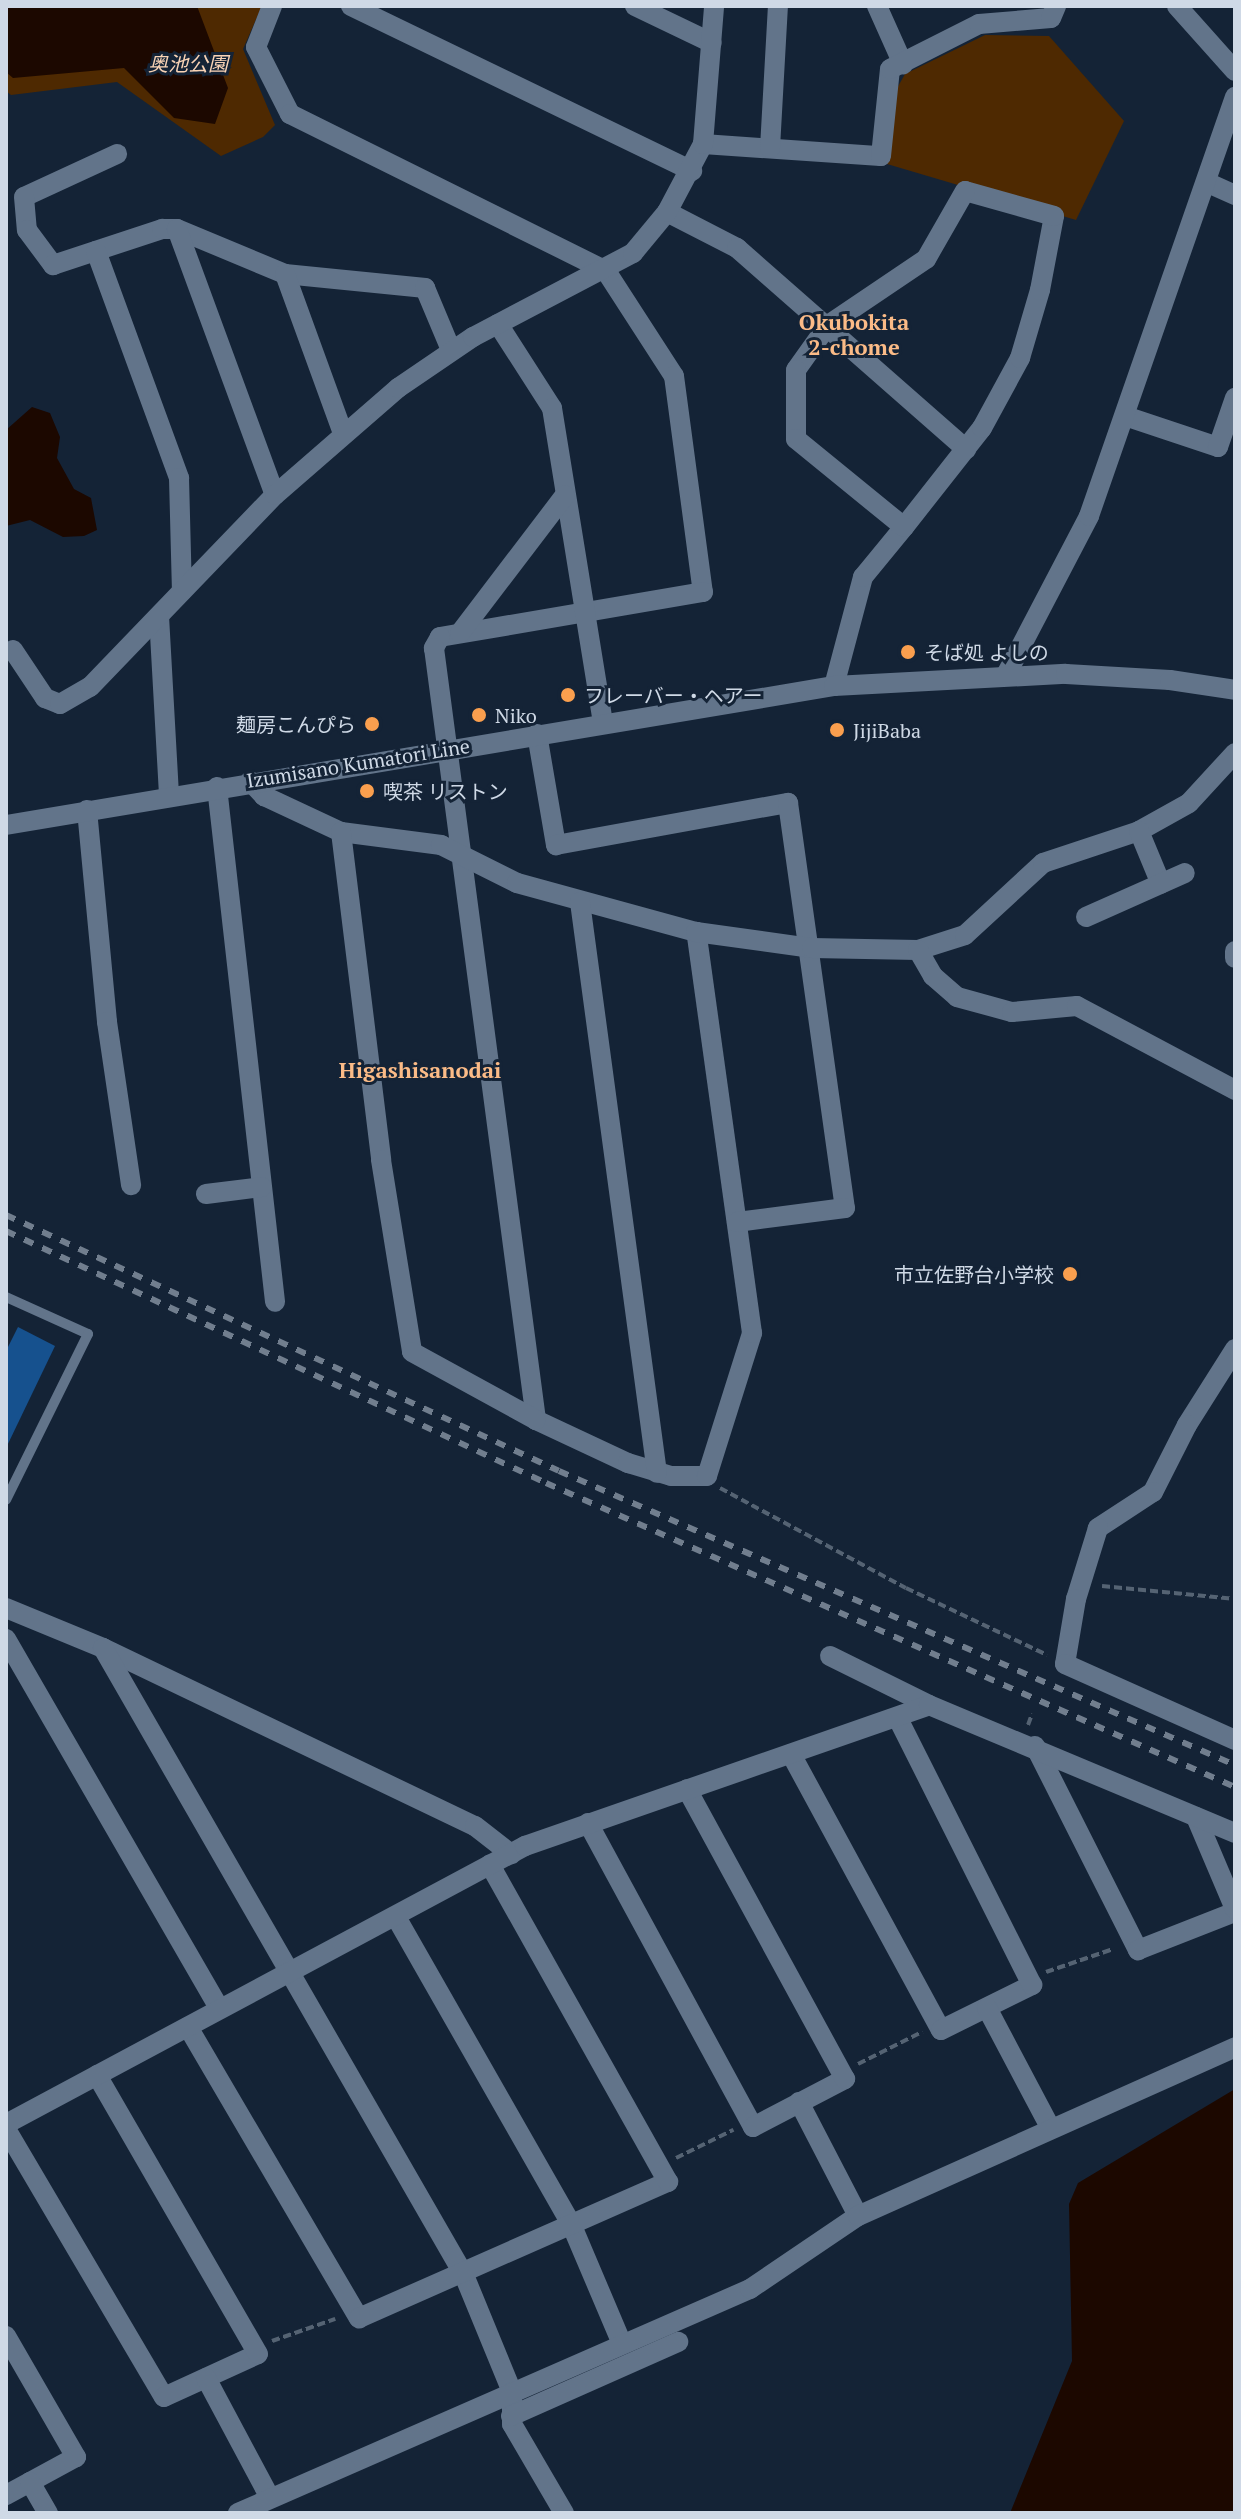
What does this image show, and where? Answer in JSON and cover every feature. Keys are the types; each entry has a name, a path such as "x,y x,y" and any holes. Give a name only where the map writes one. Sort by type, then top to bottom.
{"street":[{"path":"272,6 256,47 290,114 606,271 674,376 703,592 440,637 434,648 458,856 536,1420"},
{"path":"351,6 692,171"},
{"path":"635,6 712,43"},
{"path":"13,650 45,698 60,704 90,687 275,495 343,433 451,350 606,271 633,253 667,212 692,171 703,144 714,6"},
{"path":"770,148 778,6"},
{"path":"877,6 903,64"},
{"path":"703,144 881,156 890,69 979,24 1051,18 1056,6"},
{"path":"1177,6 1235,71"},
{"path":"1006,675 1089,516 1235,97"},
{"path":"117,154 24,197 27,230 53,265 162,229 177,229 285,274 425,288 451,350"},
{"path":"1206,182 1235,195"},
{"path":"834,686 863,577 904,527 966,449 1020,358 1040,290 1054,216 965,191 926,259 828,325 796,370 796,439 904,527"},
{"path":"667,212 737,248 966,449"},
{"path":"177,229 275,495"},
{"path":"96,251 179,478 182,591"},
{"path":"285,274 343,433"},
{"path":"498,324 552,408 603,723"},
{"path":"1125,416 1218,447 1235,398"},
{"path":"460,633 565,495"},
{"path":"159,616 169,795"},
{"name":"Izumisano Kumatori Line","path":"6,825 250,781 834,686 1006,675 1170,680 1235,690"},
{"path":"537,734 556,845 788,803 812,948 845,1208 737,1222"},
{"path":"250,781 264,796 341,832 401,836 441,845 517,883 696,932 812,948 918,950 965,935 1043,863 1139,831 1189,803 1235,753"},
{"path":"217,787 275,1302"},
{"path":"87,810 107,1022 131,1185"},
{"path":"1139,831 1161,884"},
{"path":"341,832 381,1160 412,1352 536,1420 657,1473 707,1476 752,1333 696,932"},
{"path":"1086,917 1185,873"},
{"path":"580,902 657,1473"},
{"path":"918,950 933,976 970,1002 1012,1012 1077,1006 1235,1090"},
{"path":"1235,951 1235,958"},
{"path":"206,1194 262,1187"},
{"path":"1235,1349 1187,1425 1153,1492 1098,1528 1080,1583 1065,1664 1235,1740"},
{"path":"6,1608 103,1648 475,1826 511,1854"},
{"path":"6,1639 220,2009"},
{"path":"103,1648 288,1975 464,2275 512,2392 511,2416 564,2513"},
{"path":"830,1656 929,1705 1035,1746 1235,1833"},
{"path":"97,2075 258,2354 164,2397 6,2126 97,2075 511,1854 588,1823 929,1705"},
{"path":"791,1754 941,2030 1032,1985 897,1717"},
{"path":"1035,1746 1138,1950 1235,1910 1196,1817"},
{"path":"588,1823 753,2127 845,2079 687,1789"},
{"path":"188,2027 359,2318 464,2275 668,2182 490,1865"},
{"path":"396,1917 572,2226 622,2344"},
{"path":"987,2008 1050,2127"},
{"path":"238,2513 750,2289 858,2216 1050,2127 1235,2047"},
{"path":"799,2102 858,2216"},
{"path":"6,2336 76,2457 6,2495"},
{"path":"511,2416 678,2342"},
{"path":"206,2378 270,2498"},
{"path":"30,2482 48,2513"}],"lane":[{"path":"6,1297 88,1334 6,1500"}],"path":[{"path":"707,1476 715,1486 906,1588 1065,1664"},
{"path":"1080,1583 1235,1599"},
{"path":"1029,1977 1134,1942"},
{"path":"842,2072 938,2024"},
{"path":"660,2166 750,2121"},
{"path":"254,2347 355,2312"}],"green space":[{"name":"奥池公園","path":"6,6 262,6 243,49 275,125 263,137 221,156 117,82 11,95 6,91"},
{"path":"985,35 1049,36 1124,121 1076,220 887,164 896,90 905,74"}],"shaded area":[{"name":"奥池公園","path":"6,6 197,6 228,88 215,124 174,118 124,68 13,78 6,72"},
{"path":"32,407 50,413 60,437 57,458 74,489 91,498 97,530 84,536 63,537 30,520 6,526 6,430"},
{"path":"1235,2089 1235,2513 1010,2513 1072,2361 1069,2204 1078,2183"}],"building":[{"path":"18,1327 55,1346 6,1448 6,1351"}],"railway":[{"path":"6,1215 559,1471 1235,1765"},
{"path":"6,1231 546,1483 1235,1787"}],"place":[{"name":"そば処 よしの","path":"908,652"},
{"name":"フレーバー・ヘアー","path":"568,695"},
{"name":"Niko","path":"479,715"},
{"name":"麺房こんぴら","path":"372,724"},
{"name":"JijiBaba","path":"837,730"},
{"name":"喫茶 リストン","path":"367,791"},
{"name":"市立佐野台小学校","path":"1070,1274"}],"district":[{"name":"Okubokita 2-chome","path":"854,334"},
{"name":"Higashisanodai","path":"420,1070"}]}
